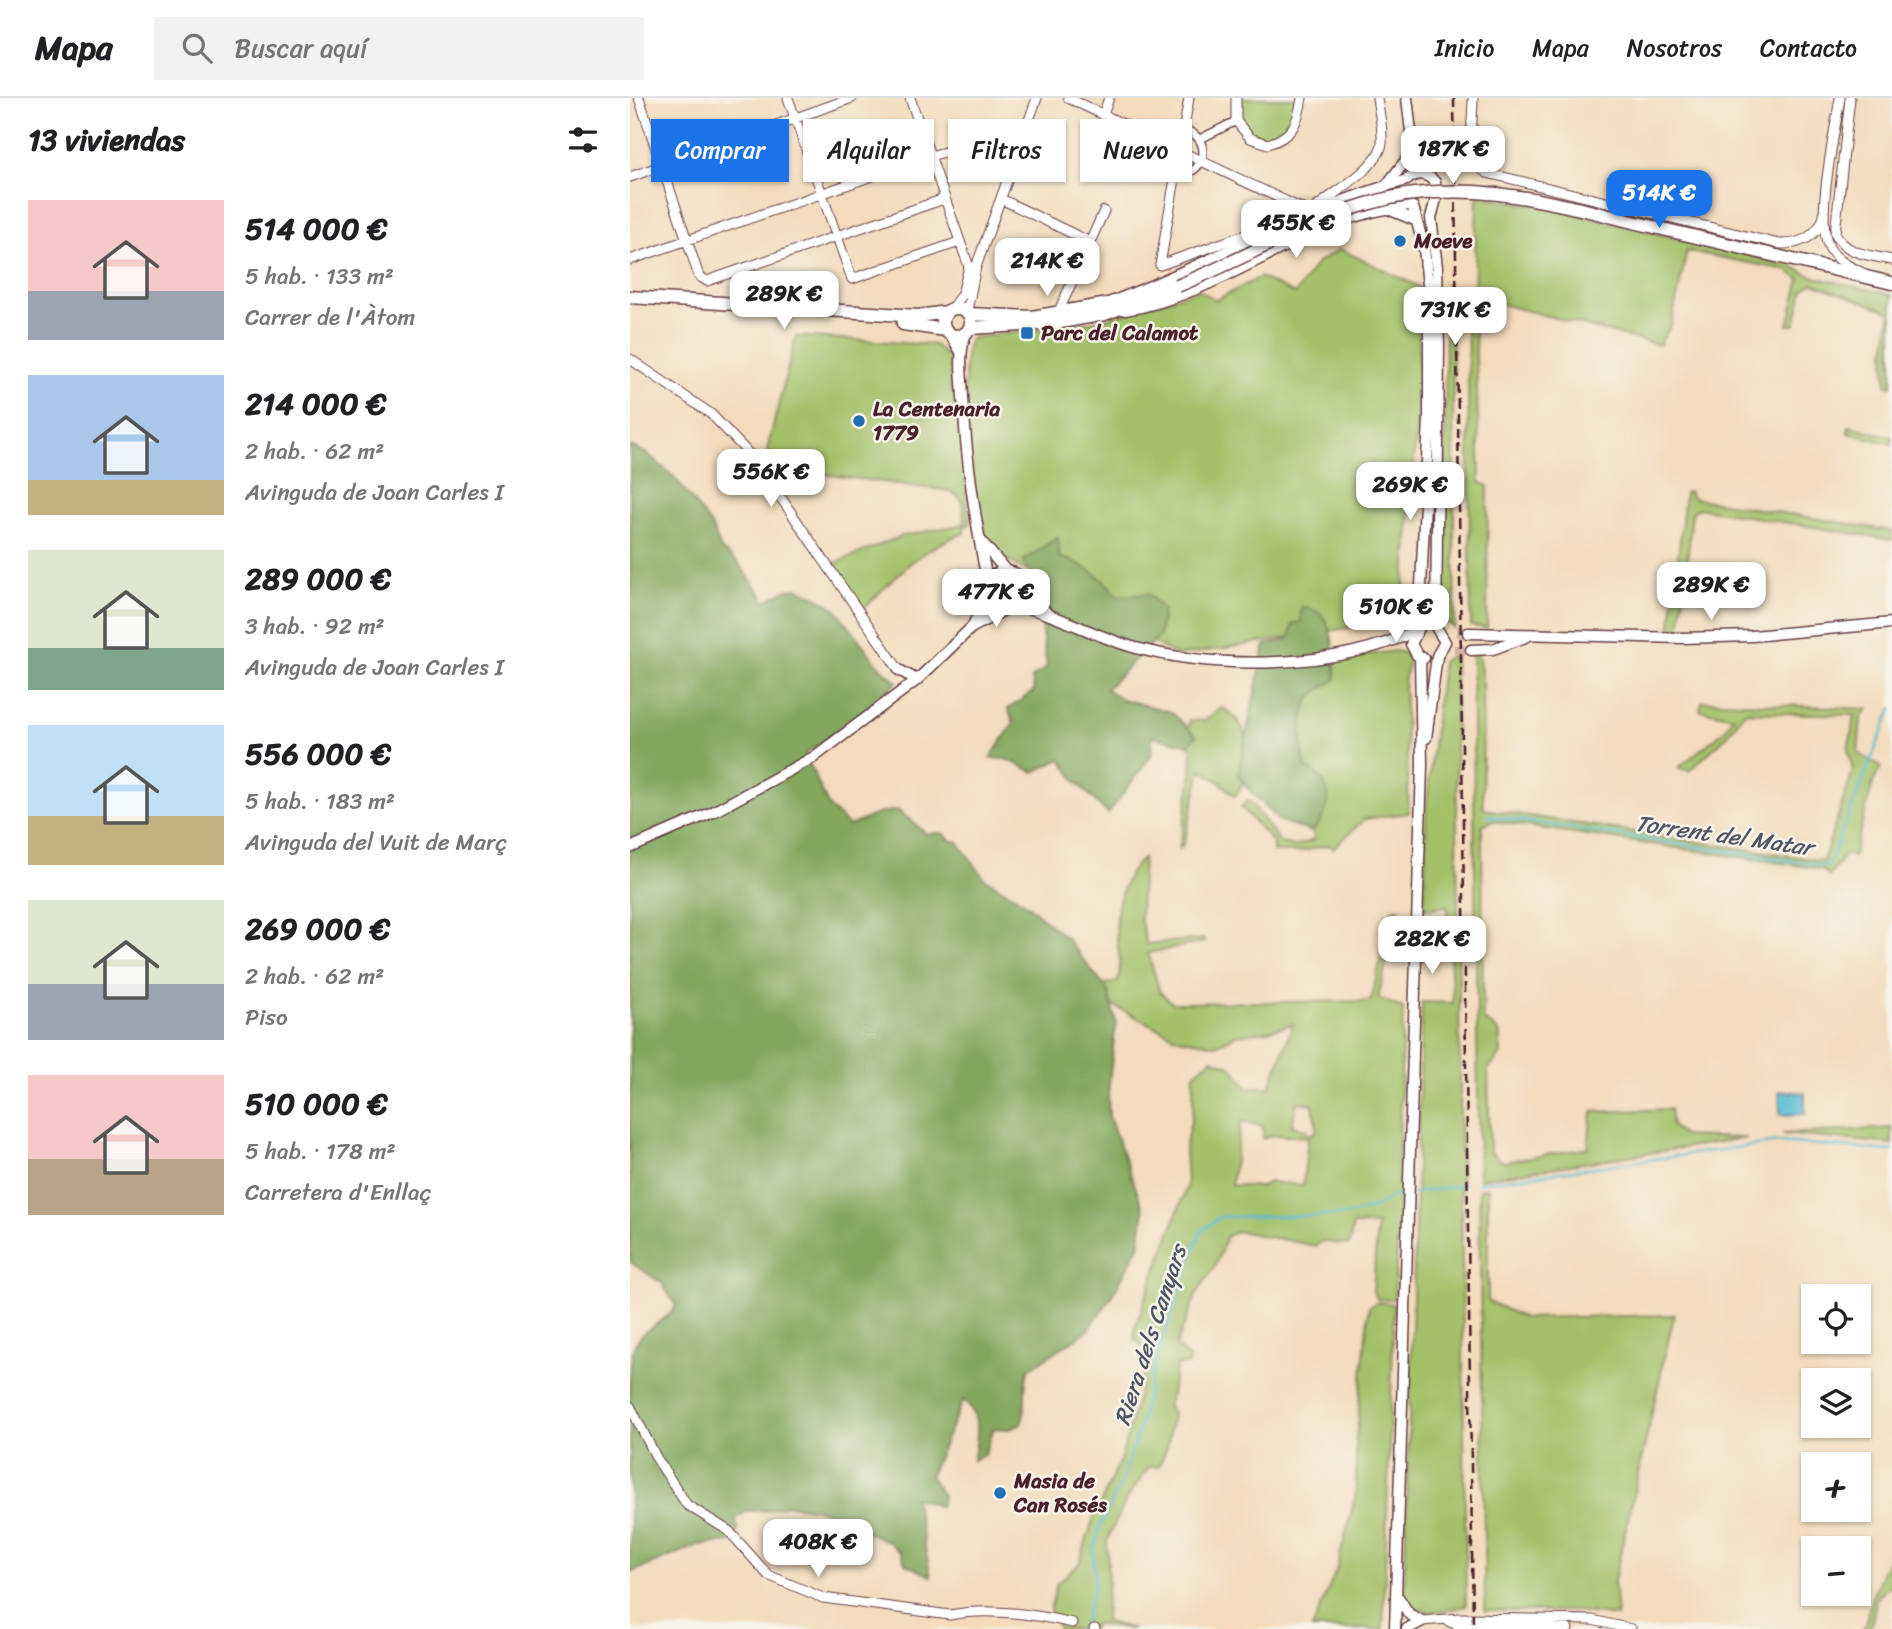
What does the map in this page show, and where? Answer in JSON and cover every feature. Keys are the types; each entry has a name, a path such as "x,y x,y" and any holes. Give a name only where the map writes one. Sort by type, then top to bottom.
{"main road":[{"path":"630,305 905,324 958,336 968,331 1055,323 1177,286 1346,211 1395,196 1455,190 1498,192 1554,202 1892,283"},
{"path":"630,297 918,316 949,310 1003,318 1104,309"},
{"path":"948,332 943,320 949,310"},
{"path":"968,313 968,331"}],"street":[{"path":"639,98 651,135"},
{"path":"788,98 852,279 959,242"},
{"path":"789,120 852,98"},
{"path":"910,98 917,119"},
{"path":"1029,119 1037,98"},
{"path":"1069,98 1111,119"},
{"path":"1103,115 1109,98"},
{"path":"1185,119 1189,98"},
{"path":"1236,98 1236,121 1257,141 1268,144 1291,133 1298,119 1302,98"},
{"path":"1104,309 1311,212 1370,165 1382,143 1377,98"},
{"path":"1395,1629 1422,765 1417,654 1411,644 1417,630 1425,547 1429,316 1424,248 1417,221 1404,196 1411,177 1413,151 1407,98"},
{"path":"1472,98 1474,156 1479,167 1495,176 1779,244 1801,242 1809,237 1824,213"},
{"path":"1840,98 1824,213 1828,246 1835,256 1876,279"},
{"path":"1850,98 1835,233 1841,243 1852,250 1892,260"},
{"path":"1200,139 1236,121"},
{"path":"1192,135 1200,139"},
{"path":"1200,139 1202,162"},
{"path":"1386,186 1413,151"},
{"path":"1192,157 1311,212"},
{"path":"1192,169 1202,162"},
{"path":"934,168 959,242 973,267 968,313"},
{"path":"630,177 651,169"},
{"path":"1174,182 1160,265 1411,177 1426,174 1435,181 1435,201 1431,218 1437,267 1439,347 1439,630 1445,642 1422,765"},
{"path":"667,182 699,276 702,280 714,281 944,199"},
{"path":"630,260 858,182"},
{"path":"949,310 962,294 1007,182"},
{"path":"1340,188 1337,202 1347,219"},
{"path":"1001,199 1090,242"},
{"path":"1104,309 1133,309 1197,288 1347,219 1387,209 1411,206 1423,208 1435,201"},
{"path":"1387,209 1417,221"},
{"path":"1058,313 1104,211"},
{"path":"968,331 961,352 971,495 992,601 1046,611 1135,648 1217,661 1285,660 1366,648 1399,647 1417,654 1444,652"},
{"path":"948,332 961,352"},
{"path":"630,359 711,414 755,460 899,670 905,690"},
{"path":"979,539 1006,571"},
{"path":"971,628 982,609 994,575 1006,571 1017,574 1046,611"},
{"path":"630,848 713,812 772,782 846,735 917,680 971,628 988,616 1012,606 1023,596 1024,584"},
{"path":"1366,648 1417,630 1531,635 1739,636 1892,623"},
{"path":"1493,649 1510,634"},
{"path":"1471,650 1493,649 1531,635"},
{"path":"899,670 917,680"},
{"path":"630,1406 657,1459 687,1505 729,1531 768,1575 823,1598 950,1615 970,1611 1040,1616 1072,1623"},
{"path":"1397,1594 1401,1606 1422,1621"},
{"path":"1407,1629 1422,1621 1460,1618 1631,1629"},
{"path":"1448,1621 1459,1626 1568,1629"}],"green space":[{"path":"1241,98 1298,98 1289,127 1284,133 1270,138 1248,133 1239,112"},
{"path":"1477,196 1543,206 1791,266 1814,277 1892,295 1892,386 1886,385 1885,352 1891,312 1813,283 1803,290 1795,325 1788,325 1800,279 1786,270 1687,251 1671,325 1659,345 1474,297 1480,482 1488,486 1487,628 1471,626 1467,295 1474,296"},
{"path":"1340,249 1419,287 1418,409 1402,619 1177,656 995,553 981,523 970,457 965,372 971,338 1098,321 1199,290 1216,300 1260,277 1295,294 1317,263"},
{"path":"1446,285 1452,289 1455,629 1444,619"},
{"name":"La Centenaria 1779","path":"796,336 935,345 949,358 951,392 957,390 970,525 964,526 964,533 933,547 908,565 862,611 830,565 902,536 965,524 962,500 950,491 785,469 767,450"},
{"path":"1849,426 1892,437 1892,444 1848,433"},
{"path":"630,446 648,454 675,478 711,525 721,549 738,563 766,601 784,591 797,588 835,608 879,666 897,682 867,709 805,754 829,807 849,826 880,813 898,810 927,834 942,833 958,842 984,878 1024,902 1066,938 1108,991 1116,1022 1108,1093 1109,1117 1144,1210 1139,1246 1111,1298 1087,1331 1029,1369 1021,1424 1010,1429 994,1428 984,1455 973,1460 977,1435 976,1420 963,1400 930,1475 943,1496 940,1507 914,1497 931,1576 906,1564 901,1553 889,1542 865,1531 858,1522 817,1509 788,1505 765,1511 747,1511 736,1518 738,1530 732,1542 698,1545 630,1573 630,1367 639,1339 667,1317 676,1306 662,1283 630,1262"},
{"path":"1689,491 1692,498 1892,531 1892,540 1698,508 1692,513 1680,632 1670,632 1685,493"},
{"path":"1058,537 1059,557 1092,572 1118,596 1148,594 1163,609 1159,636 1106,689 1122,699 1171,712 1196,736 1188,745 1152,736 1151,756 1108,814 1076,781 1061,759 1034,772 1006,759 990,758 1014,723 1008,709 1034,691 1032,678 1047,667 1042,633 1045,598 1023,561"},
{"path":"1301,607 1313,609 1327,623 1333,645 1336,679 1308,701 1303,719 1302,741 1306,767 1323,781 1328,797 1324,814 1312,832 1277,820 1246,787 1238,774 1265,645 1286,640 1291,635 1292,624 1301,622"},
{"path":"1395,651 1404,653 1409,660 1404,681 1409,813 1365,819 1333,848 1329,845 1299,852 1273,852 1273,842 1241,807 1249,800 1281,843 1296,846 1314,840 1300,737 1303,711 1330,660"},
{"path":"1455,653 1466,1606 1430,1612 1415,1607 1404,1592 1422,1002 1453,1003 1447,906 1425,909 1426,810 1442,662"},
{"path":"1472,654 1478,654 1482,677 1483,809 1823,861 1853,771 1848,750 1855,715 1745,712 1726,737 1689,771 1678,768 1725,730 1733,717 1700,710 1702,701 1868,709 1861,718 1858,753 1881,767 1873,783 1853,857 1845,854 1829,876 1822,869 1492,821 1482,825 1483,1019 1499,1031 1501,1054 1488,1069 1490,1152 1503,1162 1588,1148 1592,1112 1670,1109 1672,1126 1683,1136 1747,1138 1479,1179"},
{"path":"1222,708 1233,715 1245,736 1248,748 1246,774 1235,796 1201,770 1184,843 1179,850 1191,782 1192,749 1185,741 1190,720 1204,721"},
{"path":"1143,858 1140,917 1146,944 1203,939 1205,942 1148,953 1160,992 1172,1003 1371,1001 1392,910 1399,909 1378,998 1403,1008 1398,1179 1400,1201 1394,1299 1378,1299 1373,1293 1377,1225 1353,1225 1349,1245 1322,1241 1316,1246 1238,1231 1227,1236 1215,1266 1197,1293 1176,1346 1189,1358 1188,1365 1177,1365 1168,1407 1173,1413 1167,1447 1159,1466 1149,1467 1126,1500 1107,1541 1105,1621 1132,1629 1094,1624 1092,1629 1059,1629 1050,1610 1057,1583 1079,1564 1093,1520 1121,1458 1147,1362 1147,1349 1134,1339 1135,1327 1187,1186 1185,1147 1193,1112 1194,1074 1212,1059 1231,1066 1247,1087 1270,1087 1293,1024 1236,1035 1216,1045 1178,1038 1102,1000 1097,985 1118,982 1118,905 1125,884","holes":["1297,1102 1313,1104 1317,1130 1309,1136 1307,1131 1292,1125","1241,1122 1263,1126 1263,1139 1273,1135 1308,1137 1303,1185 1269,1182 1261,1187 1231,1185"]},
{"path":"1892,1128 1892,1144 1782,1134"},
{"path":"1488,1188 1488,1301 1524,1318 1674,1315 1614,1581 1617,1616 1579,1611 1485,1611 1479,1189"},
{"path":"1377,1302 1393,1304 1394,1308 1383,1629 1312,1629 1337,1568 1356,1494 1356,1441 1367,1324 1369,1307"},
{"path":"1892,1551 1892,1583 1876,1599 1871,1629 1864,1629 1872,1597"}],"water":[{"path":"1779,1091 1805,1093 1805,1114 1780,1115"}],"waterway":[{"name":"Torrent del Matar","path":"1488,816 1828,866 1892,708"},
{"name":"Riera dels Canyars","path":"1479,1183 1779,1142 1892,1151"},
{"name":"Riera dels Canyars","path":"1413,1193 1464,1185"},
{"name":"Riera dels Canyars","path":"1082,1629 1095,1585 1093,1555 1100,1526 1119,1488 1139,1429 1156,1359 1200,1233 1219,1217 1348,1215 1378,1206 1393,1196 1407,1194"}],"tunnel":[{"path":"1457,632 1468,633"},
{"path":"1454,650 1471,650"}],"railway":[{"path":"1454,98 1473,1629"}],"place":[{"name":"Moeve","path":"1400,241"},
{"name":"Parc del Calamot","path":"1027,333"},
{"name":"La Centenaria 1779","path":"859,421"},
{"name":"Masia de Can Rosés","path":"1000,1493"}]}
